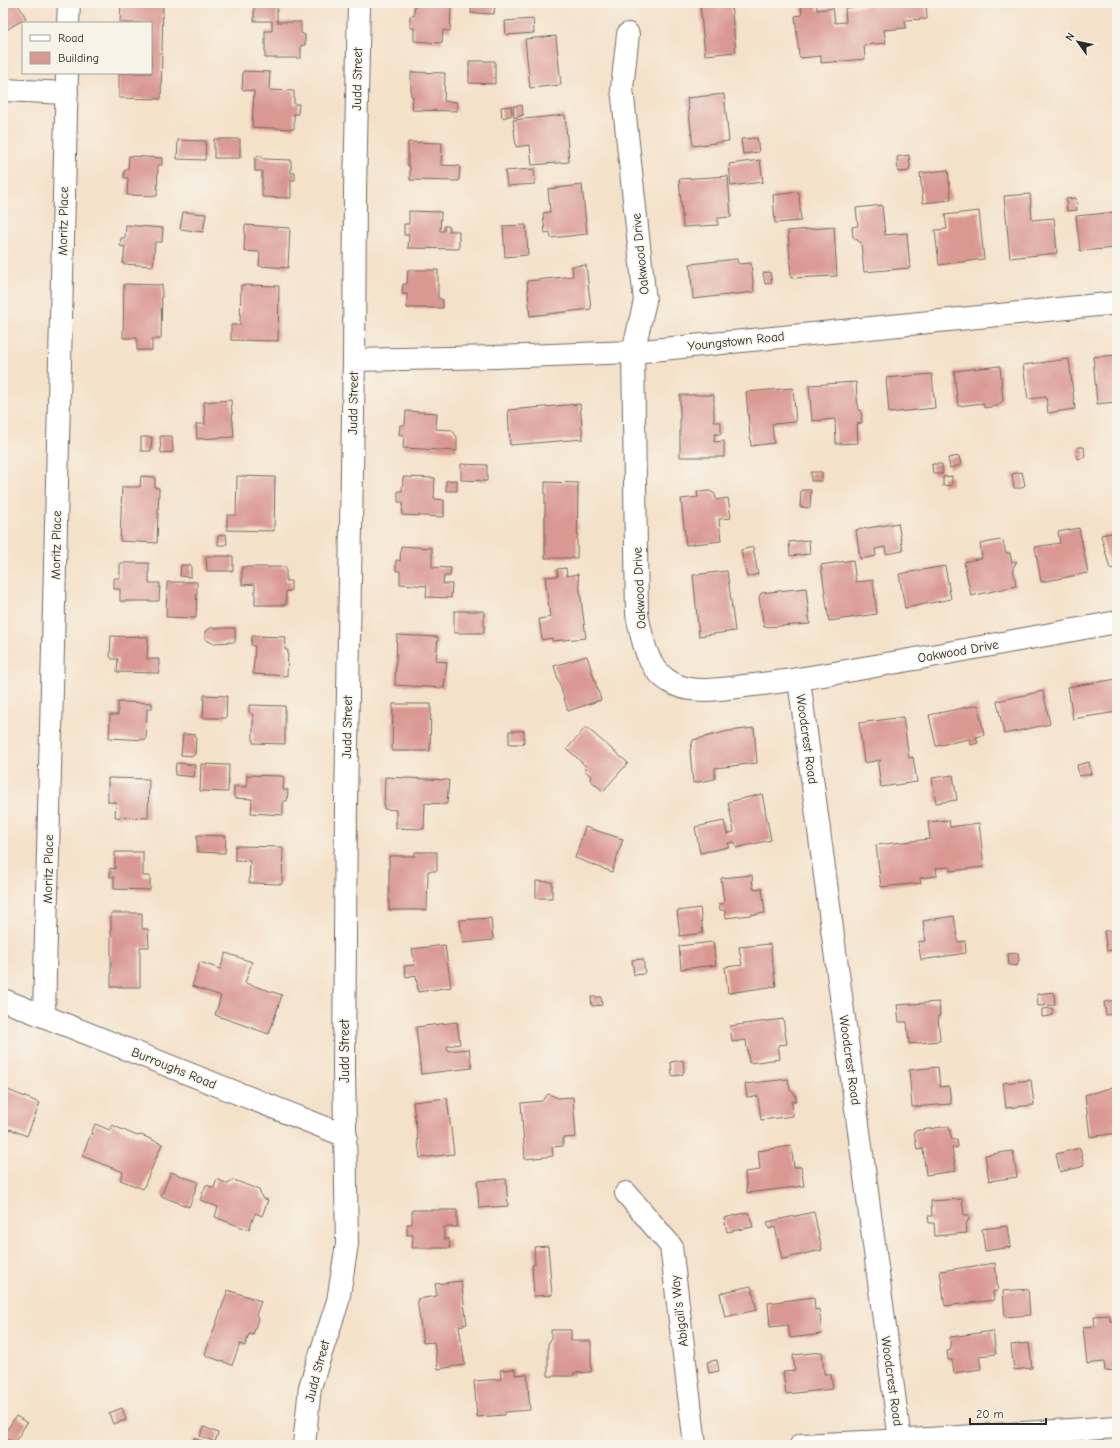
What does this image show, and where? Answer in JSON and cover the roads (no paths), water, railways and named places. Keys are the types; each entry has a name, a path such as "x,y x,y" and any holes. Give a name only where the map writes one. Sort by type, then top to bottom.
{"street":[{"path":"68,22 69,3"},
{"name":"Judd Street","path":"304,1445 310,1387 338,1301 347,1244 344,1062 346,811 359,3"},
{"name":"Oakwood Drive","path":"628,34 622,88 645,302 633,352 637,614 646,653 663,677 676,685 688,689 707,690 799,680 1117,622"},
{"path":"3,90 67,83"},
{"name":"Moritz Place","path":"44,1016 67,83"},
{"name":"Youngstown Road","path":"354,360 633,352 1117,303"},
{"name":"Woodcrest Road","path":"799,680 900,1440"},
{"name":"Burroughs Road","path":"3,1000 346,1136"},
{"name":"Abigail's Way","path":"626,1193 671,1246 695,1445"},
{"path":"801,1445 900,1440 928,1442 1117,1427"}]}
